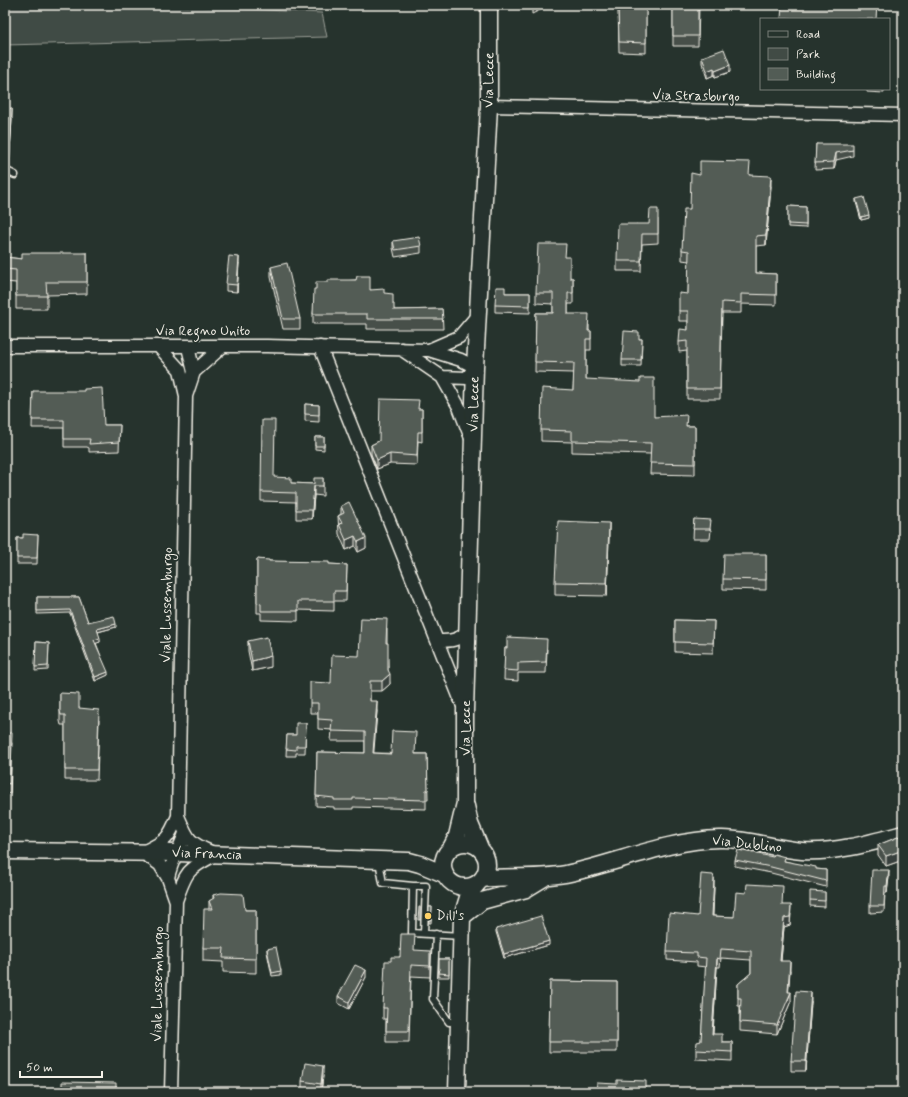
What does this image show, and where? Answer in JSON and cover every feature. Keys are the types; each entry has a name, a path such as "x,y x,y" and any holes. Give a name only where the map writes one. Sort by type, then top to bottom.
{"main road":[{"name":"Via Lecce","path":"483,852 470,824 465,802 465,711 477,316 489,106 490,5"},
{"name":"Via Lecce","path":"449,849 457,836 465,802"},
{"name":"Via Dublino","path":"480,881 498,877 545,877 569,874 685,842 722,839 802,851 848,848 903,834"},
{"path":"409,861 467,842 483,852 487,868 480,881 469,894 462,917"},
{"path":"449,849 442,862 447,878 455,892 462,917 457,1092"},
{"name":"Via Francia","path":"5,851 142,852 409,861"},
{"name":"Via Dublino","path":"483,852 501,866 545,877"},
{"path":"409,861 420,864 464,887 480,881"},
{"name":"Via Dublino","path":"462,917 482,901 526,889 545,877"}],"street":[{"name":"Via Strasburgo","path":"489,106 903,116"},
{"path":"429,350 459,337 477,316"},
{"name":"Via Regno Unito","path":"5,346 320,347 429,350"},
{"path":"158,346 180,370 186,396"},
{"path":"180,370 188,347"},
{"path":"188,347 194,372"},
{"path":"186,396 194,372 222,347"},
{"path":"320,347 465,711"},
{"path":"401,349 442,377 459,407 473,443"},
{"path":"429,350 461,360 475,367 467,378 442,377"},
{"name":"Viale Lussemburgo","path":"178,816 186,396"},
{"path":"438,641 452,641 461,638 468,631"},
{"path":"178,816 185,832 194,844 216,855"},
{"path":"176,900 168,878 160,865 142,852 165,841 170,835 178,816"},
{"path":"168,878 171,864 185,832"},
{"path":"170,835 172,845 177,853 184,876"},
{"path":"176,900 184,876 192,868 216,855"},
{"name":"Viale Lussemburgo","path":"171,1092 176,900"}],"lane":[{"path":"5,170 16,175"},
{"path":"378,860 383,883 426,886 424,933"},
{"path":"413,886 412,933 462,936"},
{"path":"436,934 433,999 449,1022 459,1022"}],"green space":[{"path":"5,5 174,5 322,13 327,37 5,45"}],"building":[{"path":"618,5 646,5 646,43 619,42"},
{"path":"673,5 698,5 698,36 673,36"},
{"path":"782,5 877,5 876,18 781,18"},
{"path":"724,49 730,65 715,71 714,68 707,71 702,57"},
{"path":"5,106 12,109 9,157 5,156"},
{"path":"816,144 853,144 853,150 836,153 834,162 815,163"},
{"path":"700,161 750,162 749,175 771,176 766,235 756,236 756,273 776,274 776,295 741,294 741,303 722,302 720,389 687,389 687,341 679,342 680,329 688,330 688,311 679,311 679,293 688,294 689,251 682,250 684,209 690,209 691,173 700,175"},
{"path":"5,165 8,167 7,190 5,190"},
{"path":"864,197 869,215 861,217 856,199"},
{"path":"788,206 806,207 806,225 788,224"},
{"path":"650,209 658,209 658,234 642,234 641,261 617,261 618,224 649,224"},
{"path":"419,237 421,246 395,250 393,241"},
{"path":"538,244 566,244 565,257 570,257 570,278 573,278 573,293 568,293 568,314 589,314 588,331 591,331 591,339 586,339 586,379 640,382 640,378 654,378 654,417 687,415 686,426 695,426 695,464 650,463 651,443 572,441 572,431 541,430 542,388 573,390 574,363 535,362 536,313 553,313 553,293 536,293"},
{"path":"22,253 87,253 87,282 46,282 47,296 16,296 16,270 5,269 5,257 22,259"},
{"path":"229,256 239,257 237,285 226,284"},
{"path":"287,263 300,319 283,319 271,267"},
{"path":"357,276 370,276 370,290 384,289 384,293 393,294 394,310 442,309 443,319 367,319 367,314 313,314 314,289 316,289 316,282 328,282 328,280 356,280"},
{"path":"496,287 505,287 505,293 530,293 530,306 495,305"},
{"path":"624,331 639,332 639,339 642,339 641,360 622,360"},
{"path":"102,388 104,425 120,425 119,442 89,444 90,439 64,439 64,420 32,420 33,391 84,391 84,389"},
{"path":"380,399 419,400 418,409 422,409 422,432 418,432 417,456 390,454 377,460 371,445 379,441"},
{"path":"305,404 319,405 319,415 305,414"},
{"path":"262,420 275,420 274,477 291,478 291,483 314,484 314,478 323,478 323,486 314,486 312,510 296,510 296,493 261,492"},
{"path":"315,437 324,437 324,446 315,446"},
{"path":"349,502 366,538 358,542 355,536 346,540 339,524 342,523 338,516 344,513 341,506"},
{"path":"694,519 711,520 710,529 693,529"},
{"path":"558,521 609,523 607,583 555,582"},
{"path":"23,534 38,535 37,558 17,558 17,538 23,538"},
{"path":"724,554 766,554 766,580 723,579"},
{"path":"257,559 269,561 329,562 329,564 347,565 346,591 334,591 334,601 298,601 298,611 261,611 261,604 257,603"},
{"path":"37,597 79,597 88,622 114,616 116,624 97,629 100,638 94,640 108,672 95,677 70,610 37,611"},
{"path":"361,618 387,619 386,643 388,643 388,670 390,674 382,681 370,681 370,701 377,701 373,753 391,754 392,731 416,732 415,754 427,754 428,790 426,790 426,800 353,798 353,800 334,800 334,798 316,796 317,752 365,753 365,732 331,731 332,720 318,719 318,703 310,703 310,682 331,683 332,655 359,656"},
{"path":"675,620 714,621 713,643 675,642"},
{"path":"267,637 271,656 252,661 248,641"},
{"path":"507,637 547,639 546,662 518,663 518,671 504,670"},
{"path":"36,642 49,643 48,666 35,667"},
{"path":"60,693 79,694 79,708 99,710 97,770 65,770 65,715 61,715 60,711"},
{"path":"296,723 306,723 305,746 296,746 296,750 286,749 287,735 296,735"},
{"path":"5,733 12,733 10,784 5,783"},
{"path":"903,835 903,850 886,856 878,845"},
{"path":"738,850 773,857 774,854 785,857 784,861 826,870 826,881 771,867 735,860"},
{"path":"872,870 889,870 887,886 885,886 884,906 870,906"},
{"path":"701,874 713,875 714,878 712,916 734,917 736,892 746,893 747,884 783,886 782,905 791,905 790,917 784,918 780,961 790,961 788,992 791,992 777,1025 740,1022 741,998 738,998 738,984 751,973 751,951 721,949 720,959 717,958 712,1034 722,1034 722,1042 732,1042 732,1052 696,1050 697,1042 701,1041 706,958 697,957 697,953 667,952 669,913 698,916"},
{"path":"810,891 825,892 825,901 810,900"},
{"path":"221,893 243,894 245,910 256,910 256,959 223,958 224,948 203,948 204,909 212,909 209,901 214,898 213,895"},
{"path":"419,907 420,920 418,920"},
{"path":"429,907 432,907 431,920 429,920"},
{"path":"541,916 549,941 504,954 496,929"},
{"path":"401,934 415,934 414,950 430,951 430,966 411,965 409,1031 386,1031 387,1008 383,1008 385,961 391,961 391,957 400,957"},
{"path":"276,947 281,971 272,973 267,949"},
{"path":"439,959 449,959 449,974 439,973"},
{"path":"355,965 366,970 349,1002 338,996"},
{"path":"550,981 617,982 617,1042 549,1042"},
{"path":"796,991 811,992 806,1061 791,1061"},
{"path":"305,1063 323,1066 321,1084 302,1081"},
{"path":"617,1080 646,1081 646,1092 581,1092 596,1091 597,1083 617,1084"},
{"path":"62,1082 116,1083 116,1092 62,1092"}],"place":[{"name":"Dill's","path":"428,916"}]}
